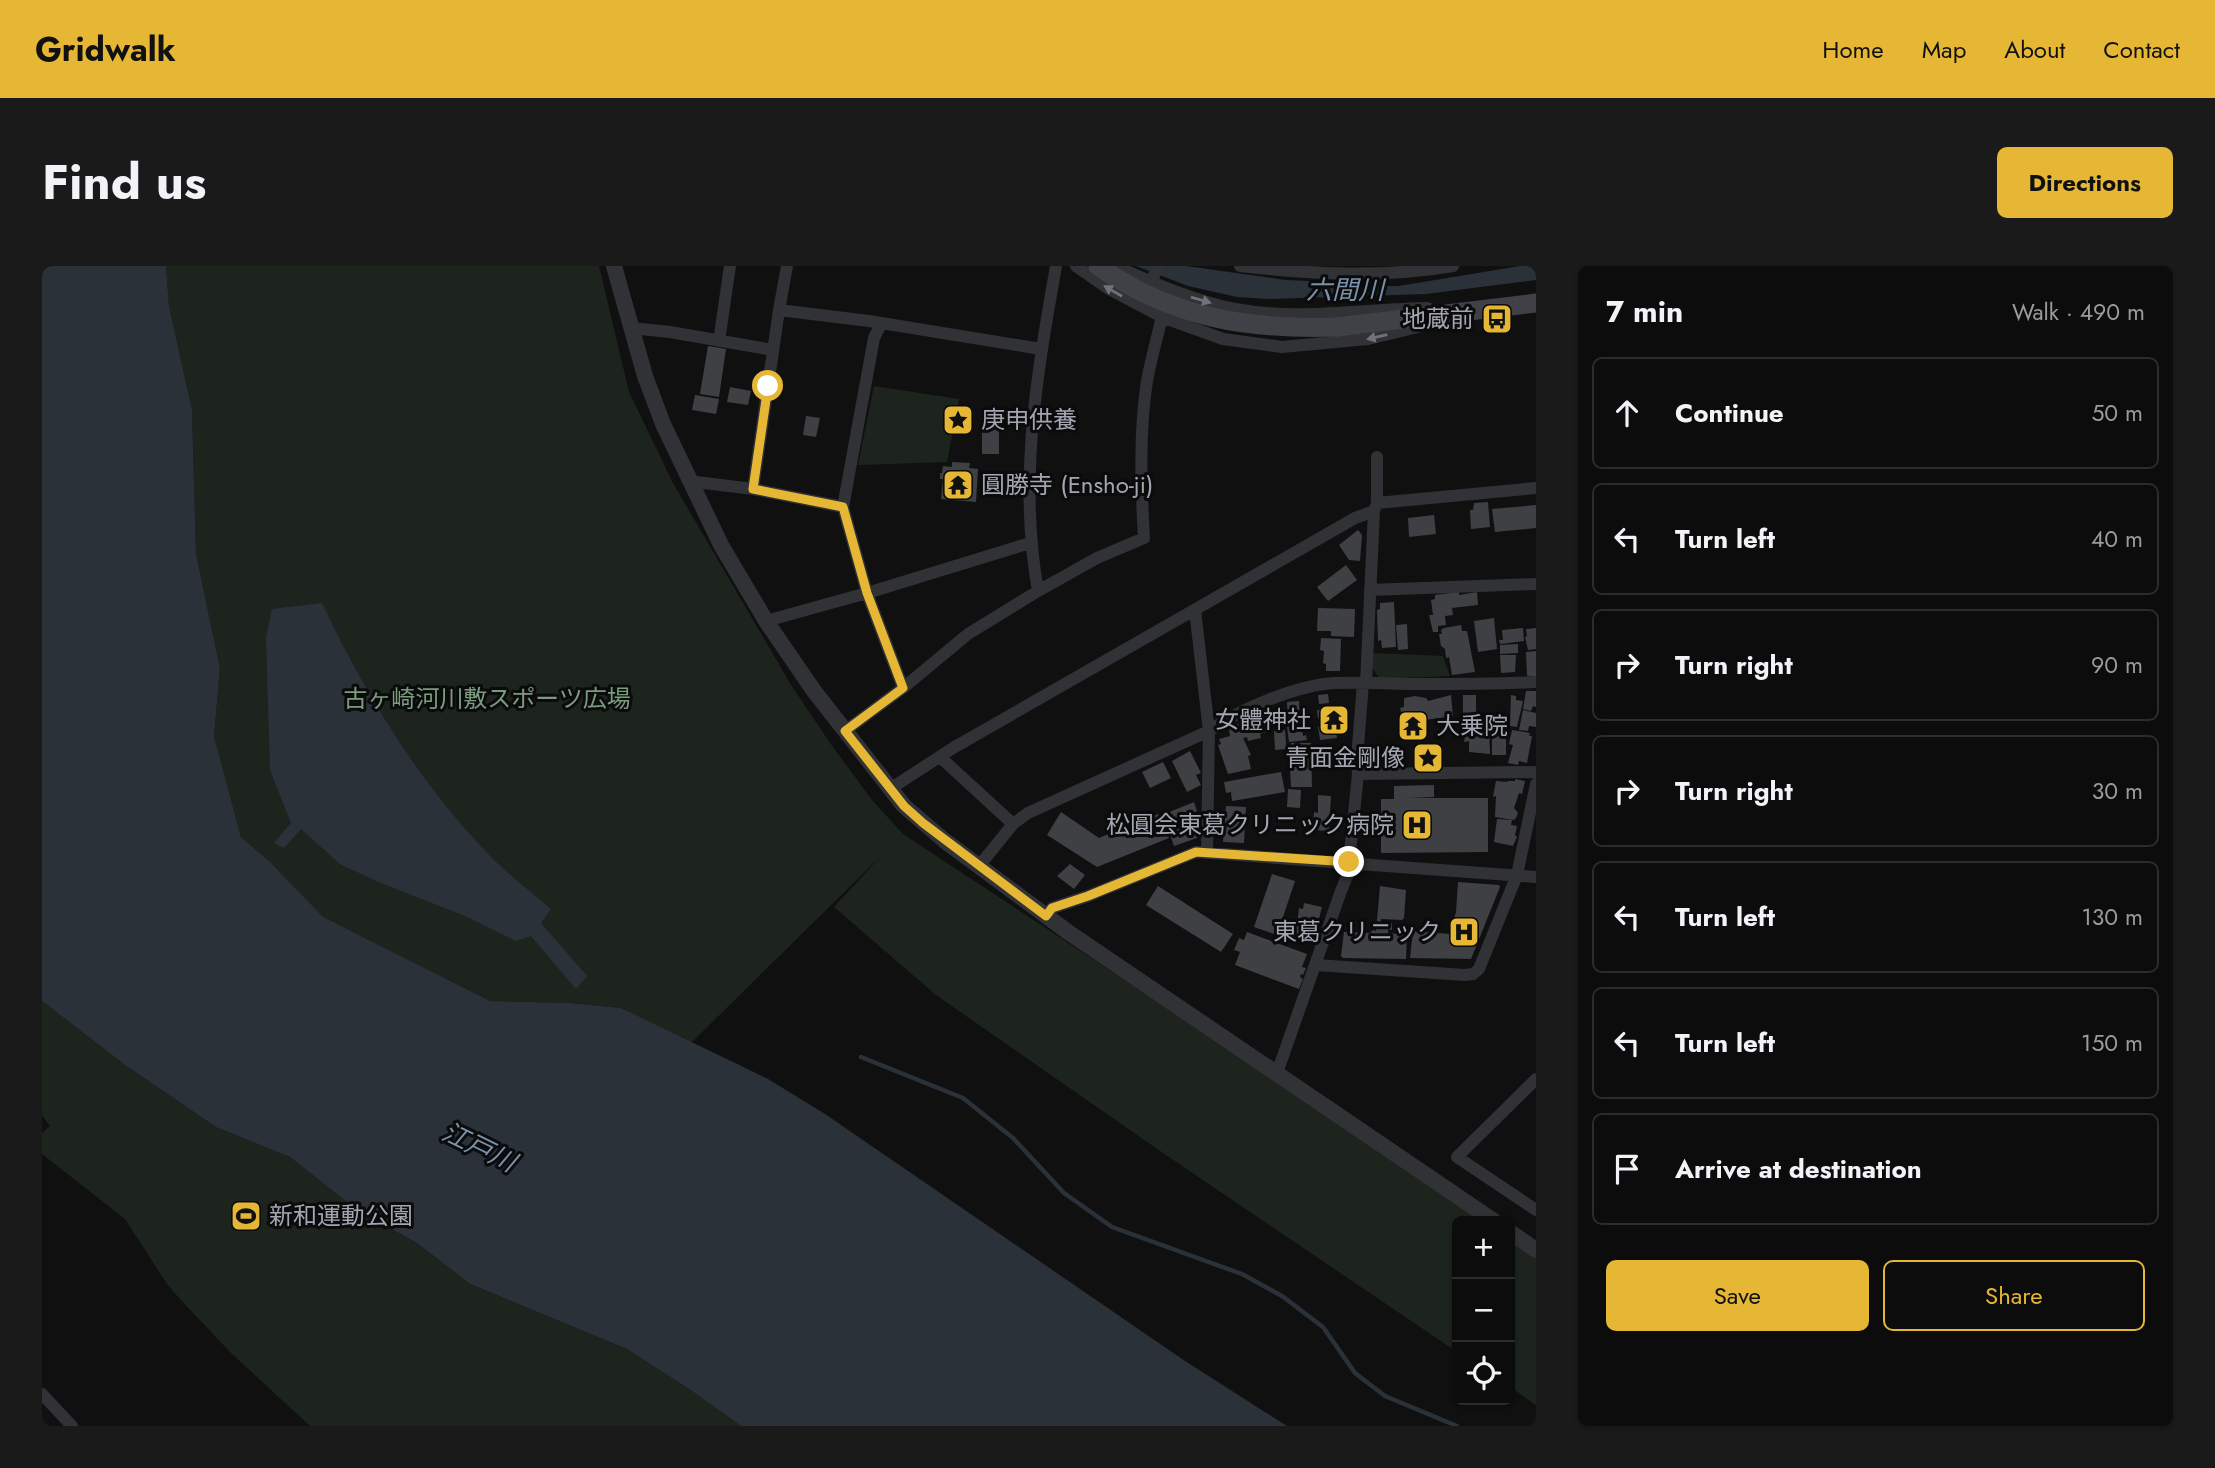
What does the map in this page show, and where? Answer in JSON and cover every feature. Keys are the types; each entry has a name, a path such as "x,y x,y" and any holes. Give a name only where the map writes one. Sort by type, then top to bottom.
{"main road":[{"path":"1098,266 1129,286 1158,299 1208,317 1238,324 1337,327 1536,303"}],"street":[{"path":"614,266 631,328 663,424 721,545 766,621 814,691 904,806 1046,916 1487,1216"},
{"path":"719,341 730,266"},
{"path":"753,489 787,266"},
{"path":"1038,591 1030,543 1031,417 1056,266"},
{"path":"1076,266 1109,289 1162,317 1223,339 1282,347 1368,339 1491,308"},
{"path":"1115,266 1198,300 1236,309 1273,313 1331,313 1438,307 1491,308"},
{"path":"1143,307 1157,266"},
{"path":"1240,266 1314,273 1415,270 1452,266"},
{"path":"779,310 1041,349"},
{"path":"845,731 903,688 968,634 1097,558 1144,538 1142,460 1147,380 1162,317"},
{"path":"881,324 874,338 843,507 867,593 903,688"},
{"path":"631,328 773,349"},
{"path":"1277,1073 1351,862 1376,507 1377,457"},
{"path":"688,481 753,489 843,507"},
{"path":"890,789 1098,664 1376,507 1536,488"},
{"path":"766,621 1030,543"},
{"path":"1370,590 1536,584"},
{"path":"1195,610 1209,731 1207,851"},
{"path":"979,866 1013,824 1028,813 1209,731 1220,723 1301,689 1332,683 1536,682"},
{"path":"940,757 1013,824"},
{"path":"1358,774 1536,772"},
{"path":"1316,965 1473,974 1479,968 1517,875 1536,784"},
{"path":"1046,916 1052,908 1196,852 1207,851 1536,877"},
{"path":"1536,1079 1457,1157 1536,1210"},
{"path":"1515,1235 1536,1250"},
{"path":"42,1394 72,1426"},
{"path":"42,1416 53,1407"}],"green space":[{"name":"古ヶ崎河川敷スポーツ広場","path":"166,266 599,266 629,392 673,483 791,685 872,800 903,834 1482,1216 1452,1216 1452,1349 936,995 834,907 882,855 691,1043 621,1008 569,1003 490,1001 322,917 269,861 241,837 214,736 220,668 196,554 192,410 169,306"},
{"path":"874,386 959,399 947,462 858,465"},
{"path":"1372,653 1443,656 1450,676 1380,679 1372,668"},
{"name":"新和運動公園","path":"42,1001 125,1065 216,1127 290,1157 357,1210 417,1243 470,1284 627,1349 741,1426 310,1426 231,1353 180,1299 167,1284 125,1219 42,1154 42,1133 50,1126 42,1115"},
{"path":"1515,1237 1536,1252 1536,1405 1515,1390"}],"water":[{"name":"江戸川","path":"42,266 166,266 169,306 192,410 196,554 220,668 214,736 241,837 269,861 323,917 490,1001 569,1003 621,1008 768,1079 825,1114 1185,1361 1287,1426 741,1426 627,1349 470,1284 417,1243 357,1210 290,1157 216,1127 125,1065 42,1001"},
{"name":"六間川","path":"1136,266 1186,266 1286,280 1354,286 1399,286 1520,266 1536,266 1536,280 1426,294 1268,299 1237,297 1188,286"},
{"path":"322,603 357,672 419,771 467,832 494,860 551,909 541,923 587,976 576,989 531,936 516,941 465,916 376,881 340,864 301,829 284,848 274,843 291,823 270,770 266,637 272,609"}],"building":[{"path":"708,346 726,349 719,397 700,394"},
{"path":"730,387 751,391 748,405 727,402"},
{"path":"695,395 719,399 716,414 692,410"},
{"path":"806,416 820,418 816,437 803,435"},
{"path":"982,427 999,427 999,454 982,454"},
{"path":"952,462 970,463 969,468 978,469 976,502 941,499 943,479 940,479 940,473 943,466 952,467"},
{"path":"1488,502 1490,527 1471,529 1470,510 1473,510 1474,503"},
{"path":"1536,505 1536,528 1495,532 1492,509"},
{"path":"1434,515 1436,534 1409,537 1408,518"},
{"path":"1358,530 1362,535 1360,561 1349,560 1339,545"},
{"path":"1346,565 1357,580 1328,601 1317,587"},
{"path":"1459,592 1459,595 1477,592 1478,605 1452,608 1453,615 1445,616 1446,625 1438,626 1438,632 1433,632 1429,615 1433,615 1431,600 1435,599 1435,595"},
{"path":"1394,602 1396,647 1382,648 1381,640 1378,641 1377,610 1380,609 1380,603"},
{"path":"1318,608 1355,609 1354,637 1331,636 1331,631 1317,631"},
{"path":"1494,618 1497,649 1478,652 1474,621"},
{"path":"1407,624 1408,649 1398,650 1396,625"},
{"path":"1461,625 1462,631 1467,631 1475,672 1452,675 1449,657 1446,658 1439,634 1442,634 1441,630 1444,628"},
{"path":"1523,628 1524,641 1500,644 1499,640 1503,640 1502,630"},
{"path":"1536,628 1536,649 1528,650 1526,629"},
{"path":"1321,638 1341,639 1340,671 1326,671 1326,664 1323,663 1324,651 1320,650"},
{"path":"1518,644 1518,653 1500,654 1500,645"},
{"path":"1536,651 1536,676 1528,676 1526,652"},
{"path":"1500,655 1516,655 1515,672 1501,673"},
{"path":"1526,691 1536,691 1536,707 1533,706 1531,711 1523,709"},
{"path":"1328,694 1329,703 1319,704 1318,695"},
{"path":"1451,695 1453,716 1425,720 1421,726 1405,726 1400,708 1404,707 1404,698 1415,696 1428,701"},
{"path":"1463,695 1476,695 1476,722 1463,722"},
{"path":"1511,695 1516,696 1516,700 1523,701 1517,727 1510,726"},
{"path":"1299,701 1300,724 1288,724 1287,702"},
{"path":"1332,708 1333,715 1327,716 1329,725 1335,724 1337,738 1320,740 1318,727 1323,726 1322,717 1318,718 1317,710"},
{"path":"1523,710 1536,713 1536,727 1529,726 1528,731 1519,730"},
{"path":"1265,714 1270,731 1260,734 1261,738 1248,741 1247,737 1243,738 1251,755 1248,756 1251,769 1228,774 1218,745 1221,744 1219,739 1230,736 1229,729 1232,726 1246,722 1245,719"},
{"path":"1301,725 1303,736 1306,735 1307,740 1289,742 1287,727"},
{"path":"1285,730 1286,749 1275,750 1274,731"},
{"path":"1489,730 1490,754 1469,752 1469,741 1464,742 1466,731"},
{"path":"1492,730 1506,730 1506,755 1492,755"},
{"path":"1512,730 1530,733 1529,736 1532,736 1527,763 1508,763 1513,745 1509,744"},
{"path":"1291,743 1311,743 1312,787 1291,787 1288,762 1291,762"},
{"path":"1371,748 1376,748 1376,760 1371,760"},
{"path":"1190,751 1201,773 1196,775 1201,785 1187,792 1172,761"},
{"path":"1163,762 1171,778 1150,788 1142,772"},
{"path":"1281,772 1285,792 1232,801 1231,792 1226,793 1224,782"},
{"path":"1515,779 1525,781 1522,794 1519,793 1514,808 1518,813 1516,818 1495,817 1496,796 1493,797 1496,781 1507,782"},
{"path":"1434,785 1434,797 1407,798 1488,798 1488,852 1381,853 1381,799 1394,799 1394,786"},
{"path":"1288,789 1301,790 1300,808 1287,807"},
{"path":"1318,795 1331,796 1329,831 1313,830 1314,812 1318,813"},
{"path":"1194,802 1197,811 1168,825 1165,823 1162,815"},
{"path":"1226,806 1246,807 1244,843 1223,842"},
{"path":"1061,812 1099,838 1131,825 1129,819 1139,815 1142,821 1158,814 1169,838 1097,867 1047,835"},
{"path":"1497,819 1512,820 1511,825 1517,826 1517,837 1513,846 1494,842"},
{"path":"1195,823 1197,838 1174,846 1168,829 1177,826 1178,829"},
{"path":"1070,864 1085,875 1074,889 1057,876"},
{"path":"1272,874 1295,881 1277,935 1254,927"},
{"path":"1458,882 1500,887 1471,959 1410,958 1413,931 1450,934 1456,912"},
{"path":"1158,886 1233,934 1221,952 1146,905"},
{"path":"1380,886 1406,890 1404,918 1381,919 1381,922 1392,923 1392,930 1388,929 1388,933 1407,935 1406,959 1343,958 1344,932 1376,931"},
{"path":"1304,903 1322,907 1314,938 1291,933 1293,925 1297,925 1299,908 1303,909"},
{"path":"1247,932 1307,954 1302,967 1306,968 1300,977 1303,979 1299,989 1235,965 1240,952 1234,950 1239,938 1244,940"}],"waterway":[{"path":"861,1057 963,1098 1013,1138 1064,1193 1112,1227 1242,1274 1282,1296 1323,1327 1355,1373 1385,1396 1457,1426"}],"place":[{"name":"地蔵前","path":"1497,319"},
{"name":"庚申供養","path":"958,420"},
{"name":"圓勝寺 (Ensho-ji)","path":"958,485"},
{"name":"女體神社","path":"1334,720"},
{"name":"大乗院","path":"1413,726"},
{"name":"青面金剛像","path":"1428,758"},
{"name":"松圓会東葛クリニック病院","path":"1417,825"},
{"name":"東葛クリニック","path":"1464,932"},
{"name":"新和運動公園","path":"246,1216"}],"route":[{"path":"768,386 753,489 843,507 867,593 903,688 845,731 904,806 944,841 1046,916 1052,908 1196,852 1349,862"}]}
